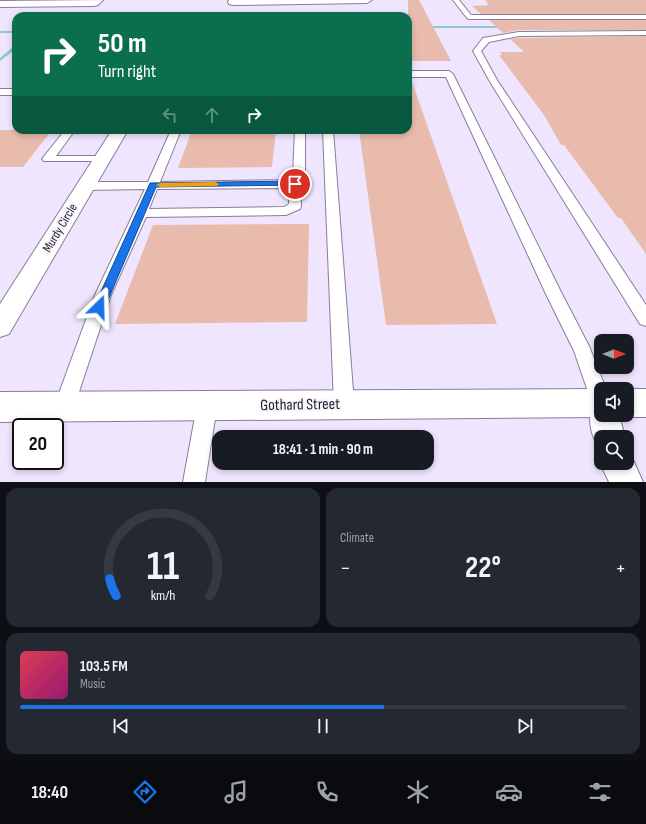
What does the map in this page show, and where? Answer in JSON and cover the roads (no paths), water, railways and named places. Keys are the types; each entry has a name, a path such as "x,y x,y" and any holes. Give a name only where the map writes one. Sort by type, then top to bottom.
{"street":[{"path":"234,1 367,1"},
{"path":"0,4 96,2"},
{"name":"Murdy Circle","path":"0,326 118,134"},
{"name":"Gothard Street","path":"0,407 64,408 344,404 594,403"},
{"path":"634,403 646,403"},
{"path":"620,470 626,482"}],"lane":[{"path":"456,0 468,17 646,17"},
{"path":"646,33 519,34 486,40 477,51 493,80 646,319"},
{"path":"412,74 449,74 583,351 594,383"},
{"path":"0,92 12,92"},
{"path":"67,134 48,159 102,159"},
{"path":"64,408 103,295 141,213 174,134"},
{"path":"141,213 286,212 295,206 295,184 299,175 300,134"},
{"path":"328,134 344,404"},
{"path":"86,186 295,184"},
{"path":"194,482 207,406"}],"waterway":[{"path":"412,27 507,27"},
{"path":"0,32 12,32"},
{"path":"0,60 12,50"}]}
